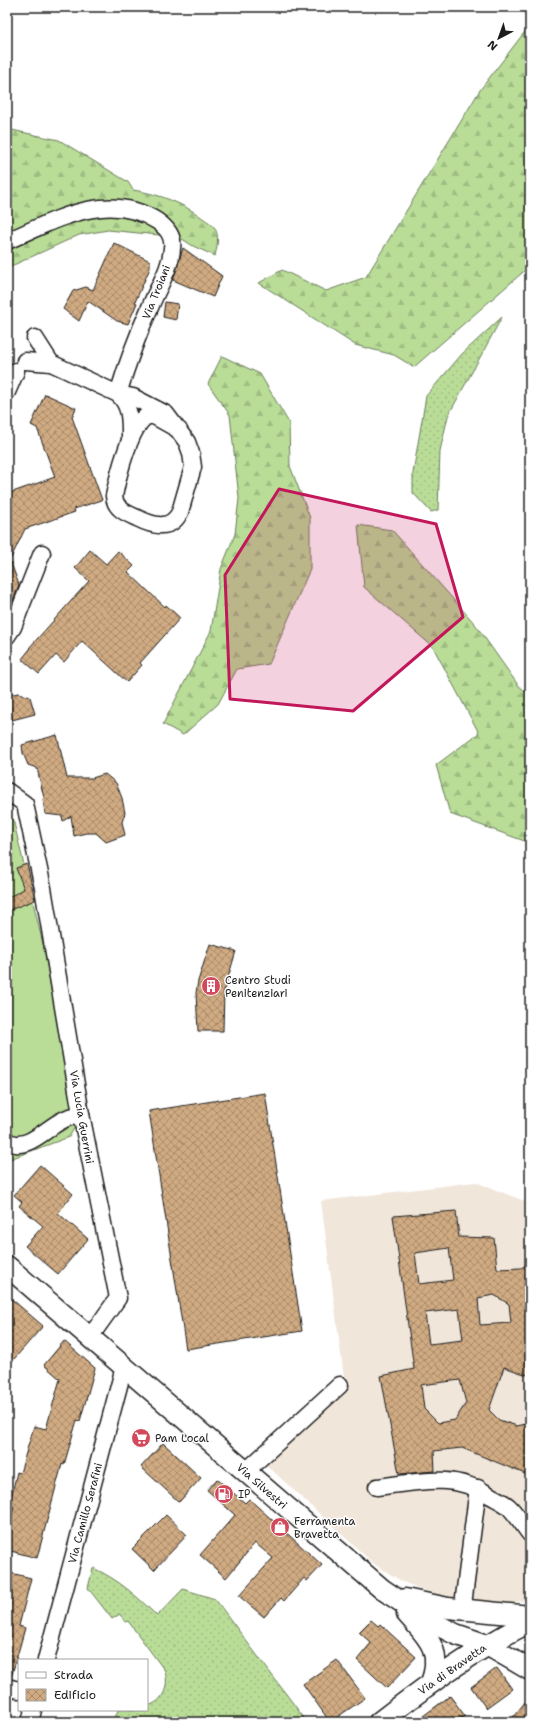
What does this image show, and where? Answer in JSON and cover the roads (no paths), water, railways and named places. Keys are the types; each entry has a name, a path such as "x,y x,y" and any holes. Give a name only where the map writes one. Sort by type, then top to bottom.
{"main road":[{"path":"7,1266 124,1367"},
{"name":"Via Silvestri","path":"124,1367 390,1595 428,1620 455,1634 487,1645 530,1670"},
{"name":"Via Silvestri","path":"390,1595 448,1608 530,1616"},
{"name":"Via Silvestri","path":"390,1595 421,1630 432,1646 435,1653 436,1667 431,1683"},
{"name":"Via di Bravetta","path":"379,1722 456,1664 487,1645 530,1622"}],"street":[{"name":"Via Troiani","path":"7,241 78,212 100,208 115,207 135,211 162,224 168,230 172,238 172,250 165,274 128,361 118,394"},
{"path":"35,338 51,363"},
{"path":"7,392 20,366 51,363 118,394 133,397 168,416 187,442 191,453 192,473 178,516 170,523 161,526 149,524 124,513 115,503 115,491 130,438 129,413 124,400 118,394"},
{"path":"130,438 143,420 148,416 154,416 179,430"},
{"path":"7,636 13,628 42,553"},
{"name":"Via Lucia Guerrini","path":"7,791 25,804 43,888 81,1114 118,1298 90,1337"},
{"path":"7,1140 17,1143 32,1140 62,1120 81,1114"},
{"name":"Via Camillo Serafini","path":"46,1659 124,1367"},
{"path":"245,1472 340,1385"},
{"path":"377,1487 426,1480 449,1480 478,1488 508,1506 530,1534"},
{"path":"464,1597 478,1488"},
{"path":"7,1687 18,1690"},
{"path":"30,1722 33,1711"}],"place":[{"name":"Centro Studi Penitenziari","path":"211,986"},
{"name":"Pam Local","path":"141,1438"},
{"name":"IP","path":"224,1494"},
{"name":"Ferramenta Bravetta","path":"280,1527"}]}
